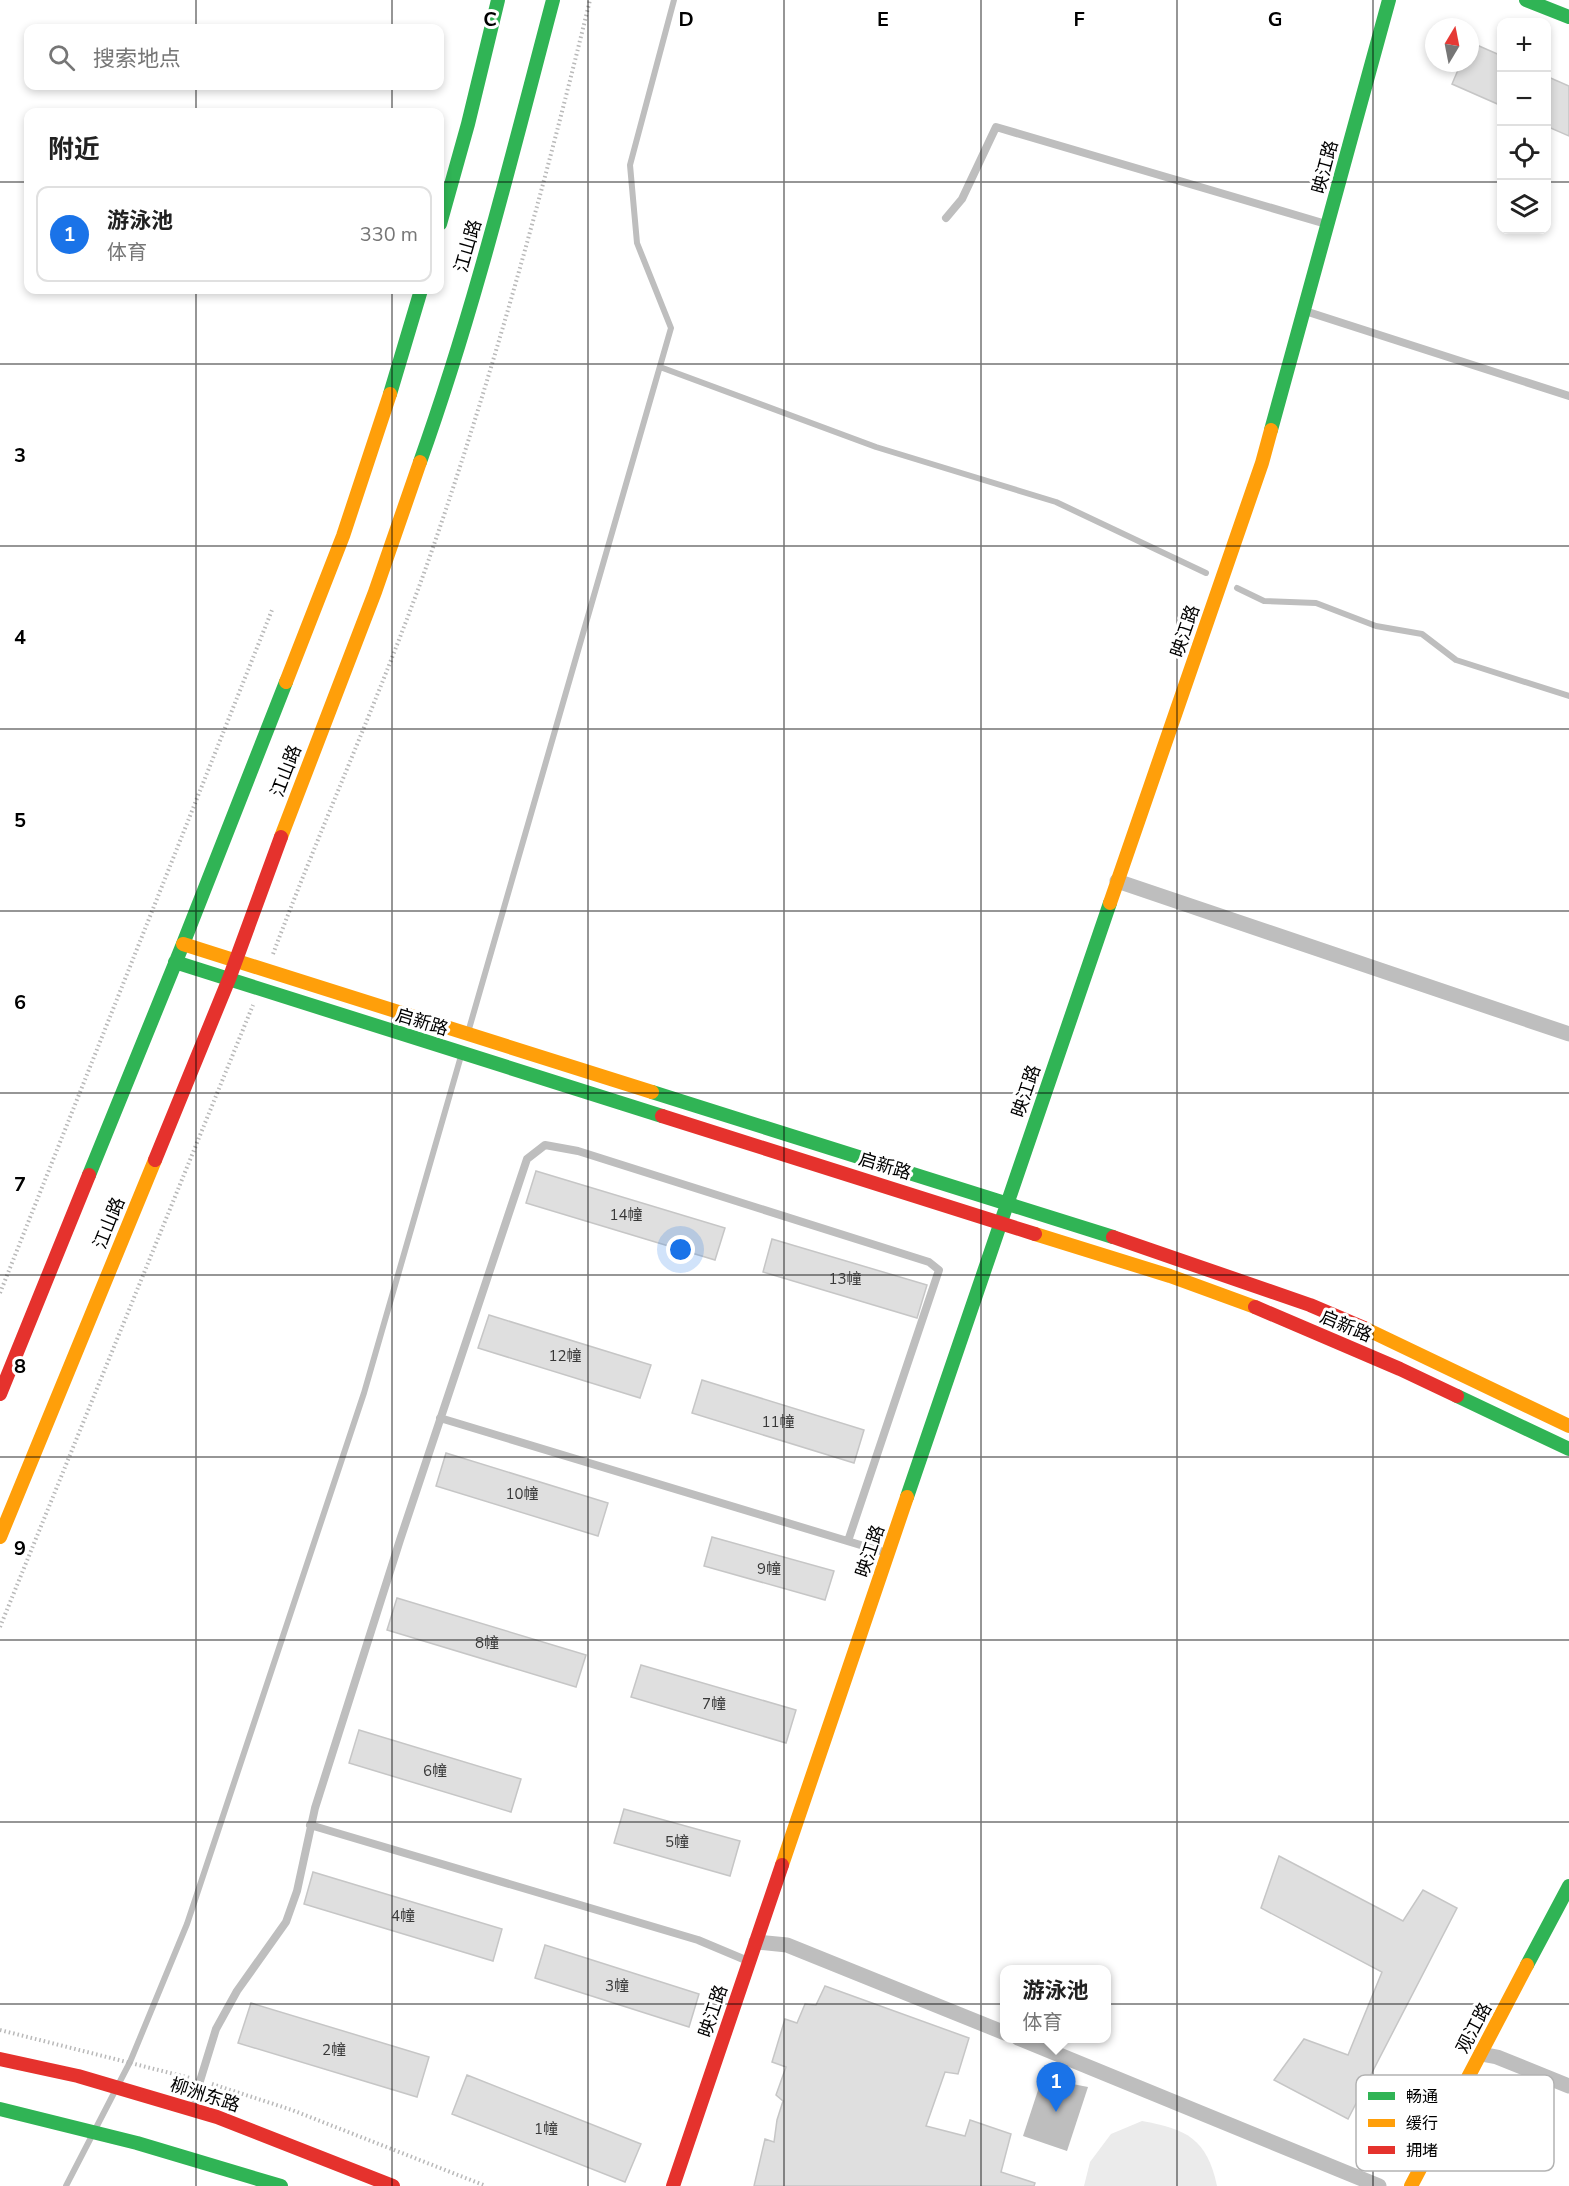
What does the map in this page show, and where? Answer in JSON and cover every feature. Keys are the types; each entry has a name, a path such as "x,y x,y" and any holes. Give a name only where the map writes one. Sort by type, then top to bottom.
{"street":[{"name":"江山路","path":"444,210 468,124 498,0"},
{"name":"江山路","path":"0,1537 229,979 262,885 375,592 442,401 498,206 553,0"},
{"name":"映江路","path":"673,2186 1006,1203 1263,463 1389,0"},
{"path":"1526,0 1569,17"},
{"name":"江山路","path":"0,1394 183,944 343,536 398,370 420,294"},
{"path":"1117,881 1569,1034"},
{"name":"启新路","path":"183,944 1167,1254 1310,1305 1356,1324 1569,1426"},
{"name":"启新路","path":"175,962 1170,1276 1249,1305 1400,1369 1569,1449"},
{"name":"观江路","path":"1470,2075 1569,1886"},
{"path":"756,1942 788,1945 1000,2031"},
{"path":"1030,2043 1379,2186"},
{"path":"1481,2054 1497,2057 1542,2075"},
{"name":"柳洲东路","path":"0,2059 78,2076 152,2096 279,2140 393,2186"},
{"path":"1554,2080 1569,2086"},
{"path":"0,2109 137,2143 281,2186"},
{"name":"观江路","path":"1411,2186 1419,2171"}],"lane":[{"path":"946,218 962,199 996,127 1328,225"},
{"path":"1304,311 1569,396"},
{"path":"191,2109 216,2029 237,1991 286,1922 297,1891 310,1825 440,1418 527,1159 545,1145 578,1151 929,1262 939,1270 848,1541"},
{"path":"440,1418 888,1553"},
{"path":"310,1825 698,1940 749,1961"}],"path":[{"path":"267,970 310,857 397,649 482,401 531,230 590,0"},
{"path":"0,1293 272,610"},
{"path":"0,1627 260,989"},
{"path":"0,2030 201,2081 292,2110 486,2186"}],"shaded area":[{"path":"1042,2078 1088,2087 1067,2151 1023,2136"},
{"path":"1142,2121 1171,2128 1193,2139 1207,2157 1217,2186 1084,2186 1090,2162 1111,2134"}],"building":[{"path":"1479,46 1497,54 1497,104 1452,84 1457,72 1479,72"},
{"path":"1551,78 1569,86 1569,136 1551,128"},
{"path":"536,1171 725,1228 715,1260 526,1203"},
{"path":"772,1239 927,1285 917,1318 763,1272"},
{"path":"489,1315 651,1365 640,1398 478,1348"},
{"path":"702,1380 864,1430 854,1463 692,1413"},
{"path":"446,1453 608,1503 598,1536 436,1486"},
{"path":"712,1537 834,1571 825,1600 704,1566"},
{"path":"397,1598 586,1655 576,1687 387,1630"},
{"path":"641,1665 796,1710 786,1743 631,1697"},
{"path":"359,1730 521,1779 511,1812 349,1763"},
{"path":"624,1809 740,1841 730,1876 614,1843"},
{"path":"1279,1856 1403,1921 1423,1890 1457,1908 1371,2075 1356,2075 1356,2104 1348,2119 1274,2080 1304,2039 1348,2055 1382,1972 1261,1908"},
{"path":"313,1872 502,1929 493,1961 304,1904"},
{"path":"545,1945 699,1994 689,2027 535,1978"},
{"path":"825,1986 969,2038 958,2074 945,2072 926,2126 965,2136 970,2120 1011,2134 1001,2172 1035,2183 1034,2186 754,2186 765,2139 774,2142 783,2101 776,2095 786,2067 772,2062 785,2019 797,2023 805,2004 816,2005"},
{"path":"251,2003 429,2057 417,2097 238,2043"},
{"path":"467,2075 641,2144 625,2182 452,2114"}],"waterway":[{"path":"469,1029 671,328 637,243 630,165 674,0"},
{"path":"660,367 876,447 1056,502 1206,573"},
{"path":"1237,588 1264,601 1316,603 1376,626 1422,634 1456,660 1569,696"},
{"path":"66,2186 130,2062 187,1924 364,1393 461,1056"}],"traffic: fast":[{"path":"444,210 468,124 498,0"},
{"path":"420,462 475,290 553,0"},
{"path":"1271,430 1389,0"},
{"path":"1526,0 1569,17"},
{"path":"390,394 420,294"},
{"path":"89,1175 286,682"},
{"path":"907,1497 1110,903"},
{"path":"175,962 662,1116"},
{"path":"652,1092 1113,1237"},
{"path":"1457,1396 1569,1449"},
{"path":"1527,1965 1569,1886"},
{"path":"0,2109 137,2143 281,2186"}],"traffic: slow":[{"path":"286,682 343,536 390,394"},
{"path":"1110,903 1262,463 1271,430"},
{"path":"281,837 375,592 420,462"},
{"path":"183,944 652,1092"},
{"path":"0,1537 155,1160"},
{"path":"1035,1234 1170,1276 1255,1307"},
{"path":"1364,1328 1569,1426"},
{"path":"782,1865 907,1497"},
{"path":"1469,2075 1527,1965"},
{"path":"1411,2186 1419,2171"}],"traffic: jam":[{"path":"155,1160 229,979 281,837"},
{"path":"662,1116 1035,1234"},
{"path":"0,1394 89,1175"},
{"path":"1113,1237 1310,1305 1364,1328"},
{"path":"1255,1307 1457,1396"},
{"path":"673,2186 782,1865"},
{"path":"0,2059 78,2076 217,2117 393,2186"}],"place":[{"name":"游泳池","path":"1056,2112"}]}
